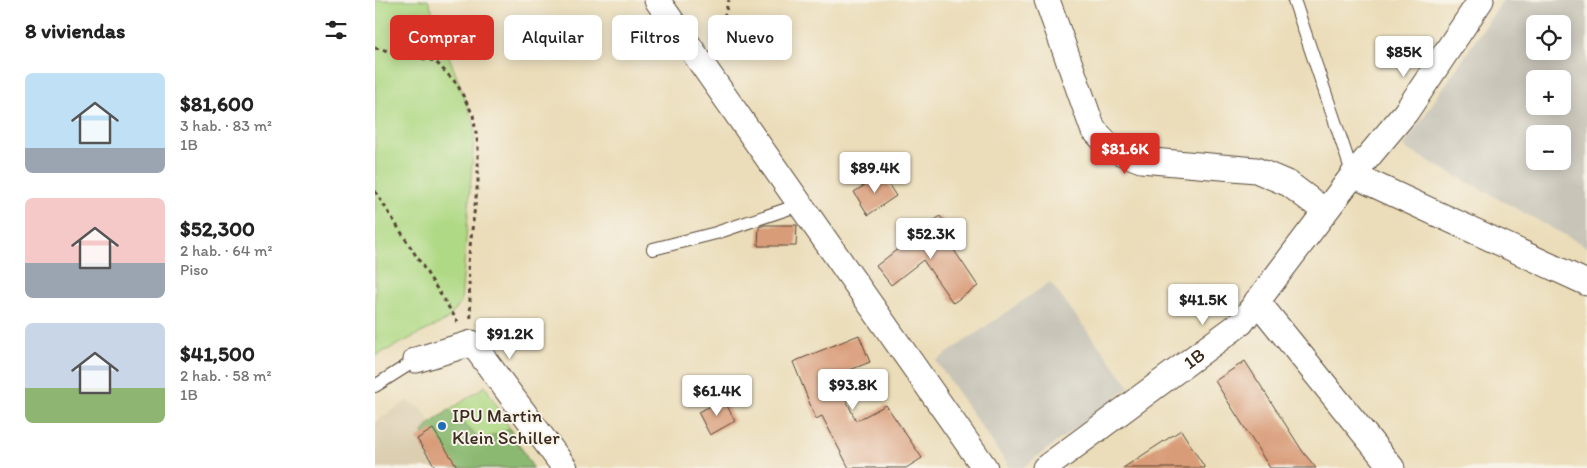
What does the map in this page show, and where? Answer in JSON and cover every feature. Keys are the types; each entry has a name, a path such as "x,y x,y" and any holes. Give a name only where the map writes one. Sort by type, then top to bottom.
{"street":[{"path":"657,0 667,15"},
{"path":"1047,0 1093,129 1112,149 1141,160 1256,170 1289,184 1325,211"},
{"name":"1B","path":"1045,468 1241,323 1353,175 1406,112 1481,0"},
{"path":"698,60 802,204 985,468"},
{"path":"1353,175 1587,283"},
{"path":"1257,301 1392,468"},
{"path":"416,360 472,343 565,468"}],"lane":[{"path":"1294,0 1353,175"},
{"path":"653,249 716,233 802,204"},
{"path":"375,386 416,360"}],"path":[{"path":"698,52 723,20 729,0"},
{"path":"375,48 435,61 457,84 473,115 478,145 478,181 468,263 472,343"},
{"path":"375,191 472,343"}],"shaded area":[{"path":"1503,0 1587,0 1587,247 1403,147"},
{"path":"1050,282 1130,387 1022,468 1010,468 936,361"},
{"name":"IPU Martin Klein Schiller","path":"485,386 533,468 375,468 375,422 407,401 421,408 431,423"}],"green space":[{"path":"375,0 428,0 434,15 390,15 390,60 450,60 475,126 461,303 447,320 375,356"},
{"path":"485,386 533,468 457,468 431,423"},
{"path":"449,410 481,440 510,429 533,468 450,468 432,448 423,432 431,423"}],"building":[{"path":"882,174 896,196 868,215 854,192"},
{"path":"940,216 955,236 948,241 978,286 953,303 923,260 891,285 876,266"},
{"path":"765,225 797,225 796,246 758,246 759,227"},
{"path":"859,335 870,362 835,376 856,421 886,405 922,458 906,468 849,468 822,416 816,419 793,362"},
{"path":"1245,361 1303,452 1316,468 1270,468 1215,381"},
{"path":"724,400 735,421 710,435 698,412"},
{"path":"433,429 458,468 436,468 417,439"},
{"path":"1181,430 1205,468 1123,468"}],"place":[{"name":"IPU Martin Klein Schiller","path":"442,426"}]}
